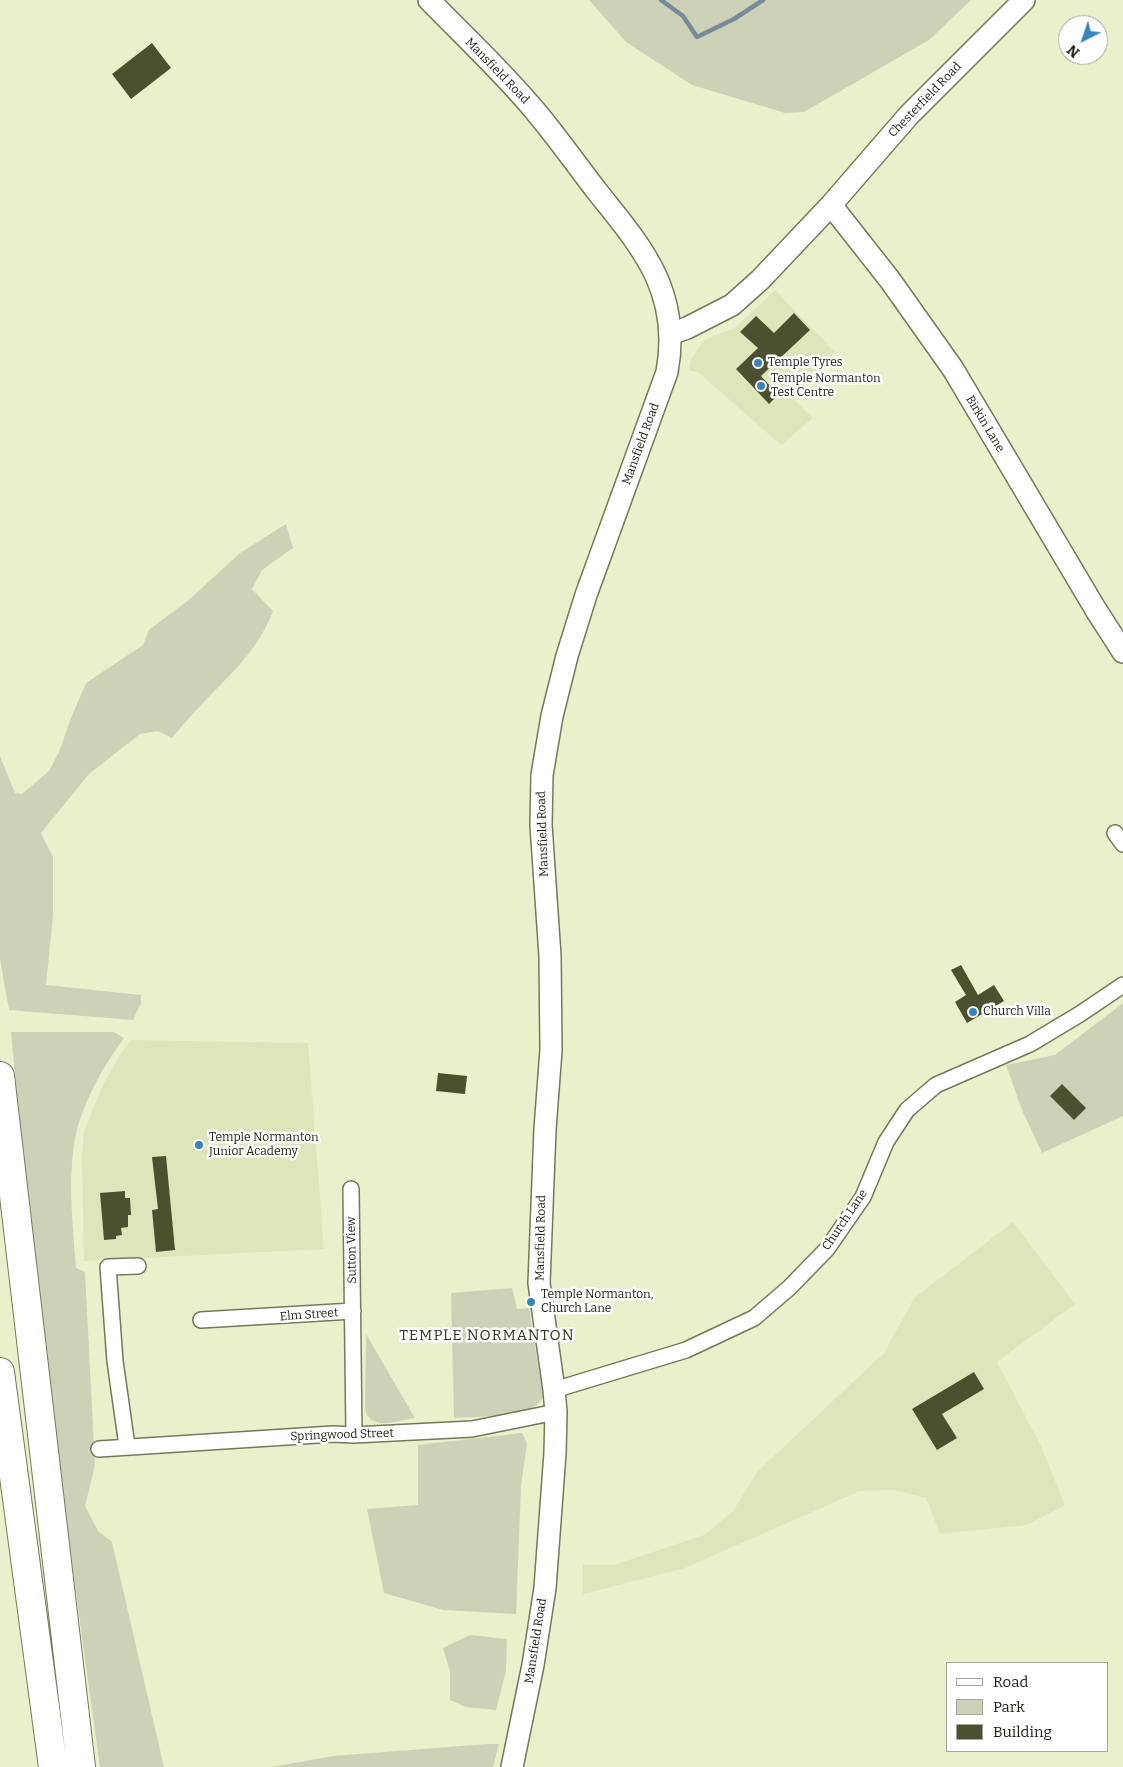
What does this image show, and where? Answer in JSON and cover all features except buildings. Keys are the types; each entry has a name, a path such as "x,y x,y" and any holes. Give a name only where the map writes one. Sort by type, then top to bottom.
{"highway":[{"path":"0,1076 81,1767"},
{"path":"0,1372 53,1767"}],"main road":[{"name":"Mansfield Road","path":"429,0 537,113 643,251 665,303 670,334 667,372 586,595 567,656 552,716 542,775 541,825 550,956 551,1050 545,1130 539,1283 554,1390 556,1412 555,1453 545,1588 533,1665 512,1767"},
{"name":"Chesterfield Road","path":"670,334 687,328 732,305 760,280 831,205 909,115 1024,0"},
{"name":"Birkin Lane","path":"831,205 890,280 953,369 1096,610 1123,652"}],"street":[{"name":"Church Lane","path":"554,1390 686,1350 754,1318 789,1288 827,1249 863,1196 886,1142 906,1110 936,1085 1030,1044 1123,985"},
{"name":"Sutton View","path":"351,1189 354,1312"},
{"path":"127,1446 115,1361 108,1267 138,1266"},
{"name":"Elm Street","path":"201,1320 354,1312 354,1435"},
{"name":"Springwood Street","path":"99,1449 333,1434 354,1435 472,1430 556,1412"}],"shaded area":[{"path":"775,290 835,352 790,395 813,418 781,445 699,373 689,370 691,359 704,340 735,328"},
{"name":"Temple Normanton Junior Academy","path":"131,1040 308,1043 324,1249 84,1261 82,1159 84,1131 103,1085 119,1056"},
{"path":"1013,1222 1075,1304 997,1362 1041,1446 1065,1505 1027,1525 940,1534 926,1498 893,1490 860,1491 685,1568 583,1594 583,1565 614,1565 704,1535 733,1511 758,1471 884,1353 914,1298"}],"green space":[{"path":"589,0 971,0 929,40 804,112 785,113 692,85 626,42"},
{"path":"286,524 293,548 262,570 252,589 273,611 267,625 243,661 172,738 158,731 140,734 89,774 41,833 53,857 53,916 46,985 141,995 141,1003 133,1020 9,1010 0,959 0,756 15,793 22,794 49,771 59,752 86,683 143,645 149,630 191,598 240,553"},
{"path":"1123,1003 1123,1116 1042,1153 1022,1110 1006,1065 1055,1055"},
{"path":"11,1032 114,1032 124,1038 108,1062 86,1103 77,1131 72,1160 71,1191 76,1268 85,1272 95,1465 85,1506 98,1531 112,1542 164,1767 100,1767 40,1308"},
{"path":"512,1288 517,1309 529,1308 543,1398 534,1407 527,1410 496,1415 454,1418 451,1293"},
{"path":"366,1334 415,1418 379,1423 368,1417 365,1410"},
{"path":"522,1433 527,1443 521,1487 516,1614 443,1610 384,1593 367,1509 418,1505 418,1445"},
{"path":"470,1635 507,1639 506,1671 496,1710 466,1707 450,1700 450,1672 443,1648"},
{"path":"499,1744 493,1767 272,1767 333,1756"}],"waterway":[{"path":"661,0 683,16 697,37 734,19 763,0"}],"place":[{"name":"Temple Tyres","path":"758,363"},
{"name":"Temple Normanton Test Centre","path":"761,386"},
{"name":"Church Villa","path":"973,1012"},
{"name":"Temple Normanton Junior Academy","path":"199,1145"},
{"name":"Temple Normanton, Church Lane","path":"531,1302"}],"district":[{"name":"TEMPLE NORMANTON","path":"487,1336"}]}
